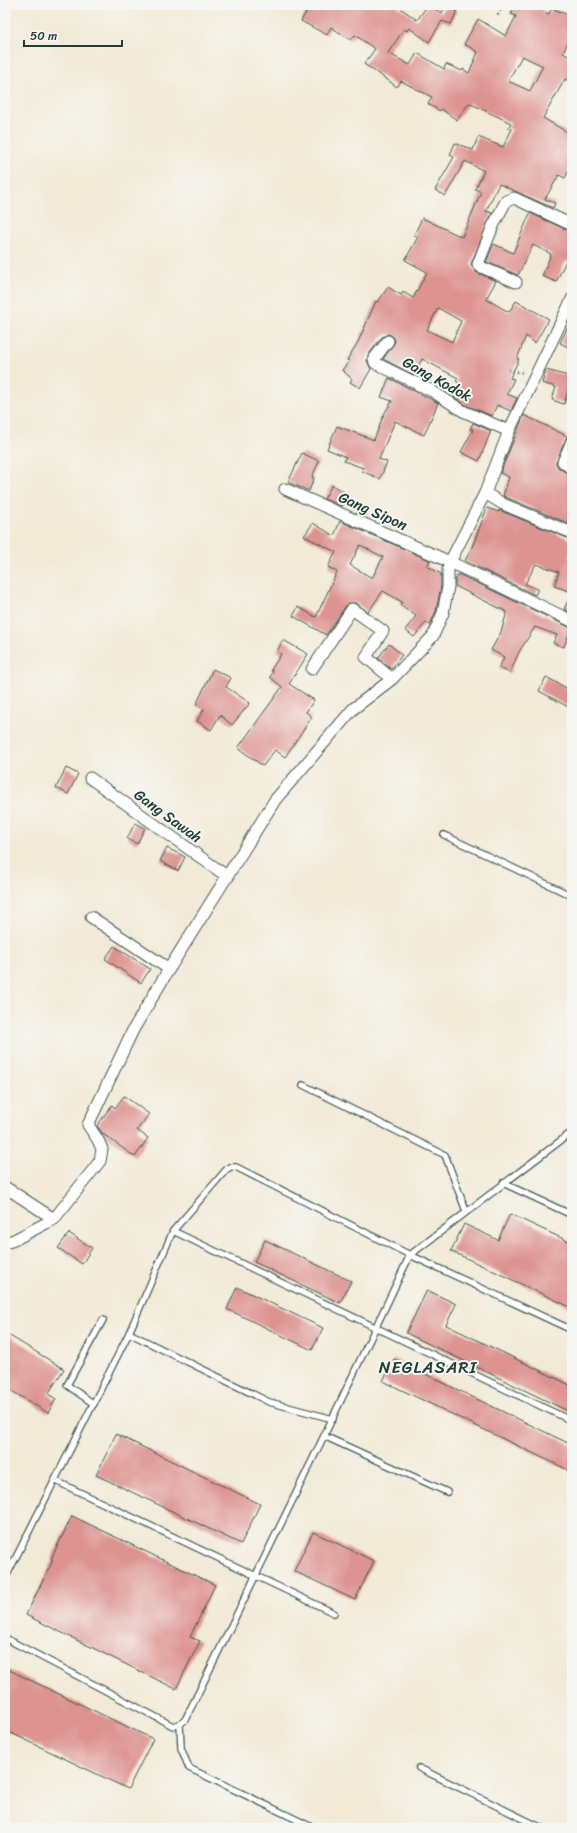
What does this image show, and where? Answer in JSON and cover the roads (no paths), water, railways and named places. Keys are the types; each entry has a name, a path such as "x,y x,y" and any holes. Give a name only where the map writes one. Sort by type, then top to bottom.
{"street":[{"path":"516,282 479,266 478,264 493,226 506,201 514,198 572,225"},
{"path":"5,1240 8,1242 14,1240 54,1219 100,1161 102,1149 88,1125 133,1030 169,969 275,800 353,709 392,679 434,636 443,612 448,587 448,569 450,562 485,493 509,431 572,299"},
{"name":"Gang Kodok","path":"388,341 374,359 375,363 432,391 463,411 509,431"},
{"path":"572,441 563,462 572,469"},
{"name":"Gang Sipon","path":"285,489 450,562 572,621"},
{"path":"485,493 502,504 572,533"},
{"path":"312,669 352,609 382,631 366,657 392,679"},
{"name":"Gang Sawah","path":"90,778 228,877"},
{"path":"91,917 169,969"},
{"path":"5,1187 54,1219"}],"lane":[{"path":"444,835 572,896"},
{"path":"303,1085 445,1155 466,1211"},
{"path":"5,1638 173,1726 180,1724 185,1720 333,1419 410,1255 572,1132"},
{"path":"5,1579 130,1333 173,1231 230,1167 236,1166 410,1255 572,1330"},
{"path":"503,1183 572,1215"},
{"path":"173,1231 572,1421"},
{"path":"94,1404 67,1385 103,1320"},
{"path":"130,1333 269,1402 333,1419"},
{"path":"324,1436 447,1492"},
{"path":"56,1481 257,1575 334,1613"},
{"path":"180,1724 181,1748 189,1768 314,1828"},
{"path":"419,1768 542,1828"}],"district":[{"name":"NEGLASARI","path":"428,1367"}]}
